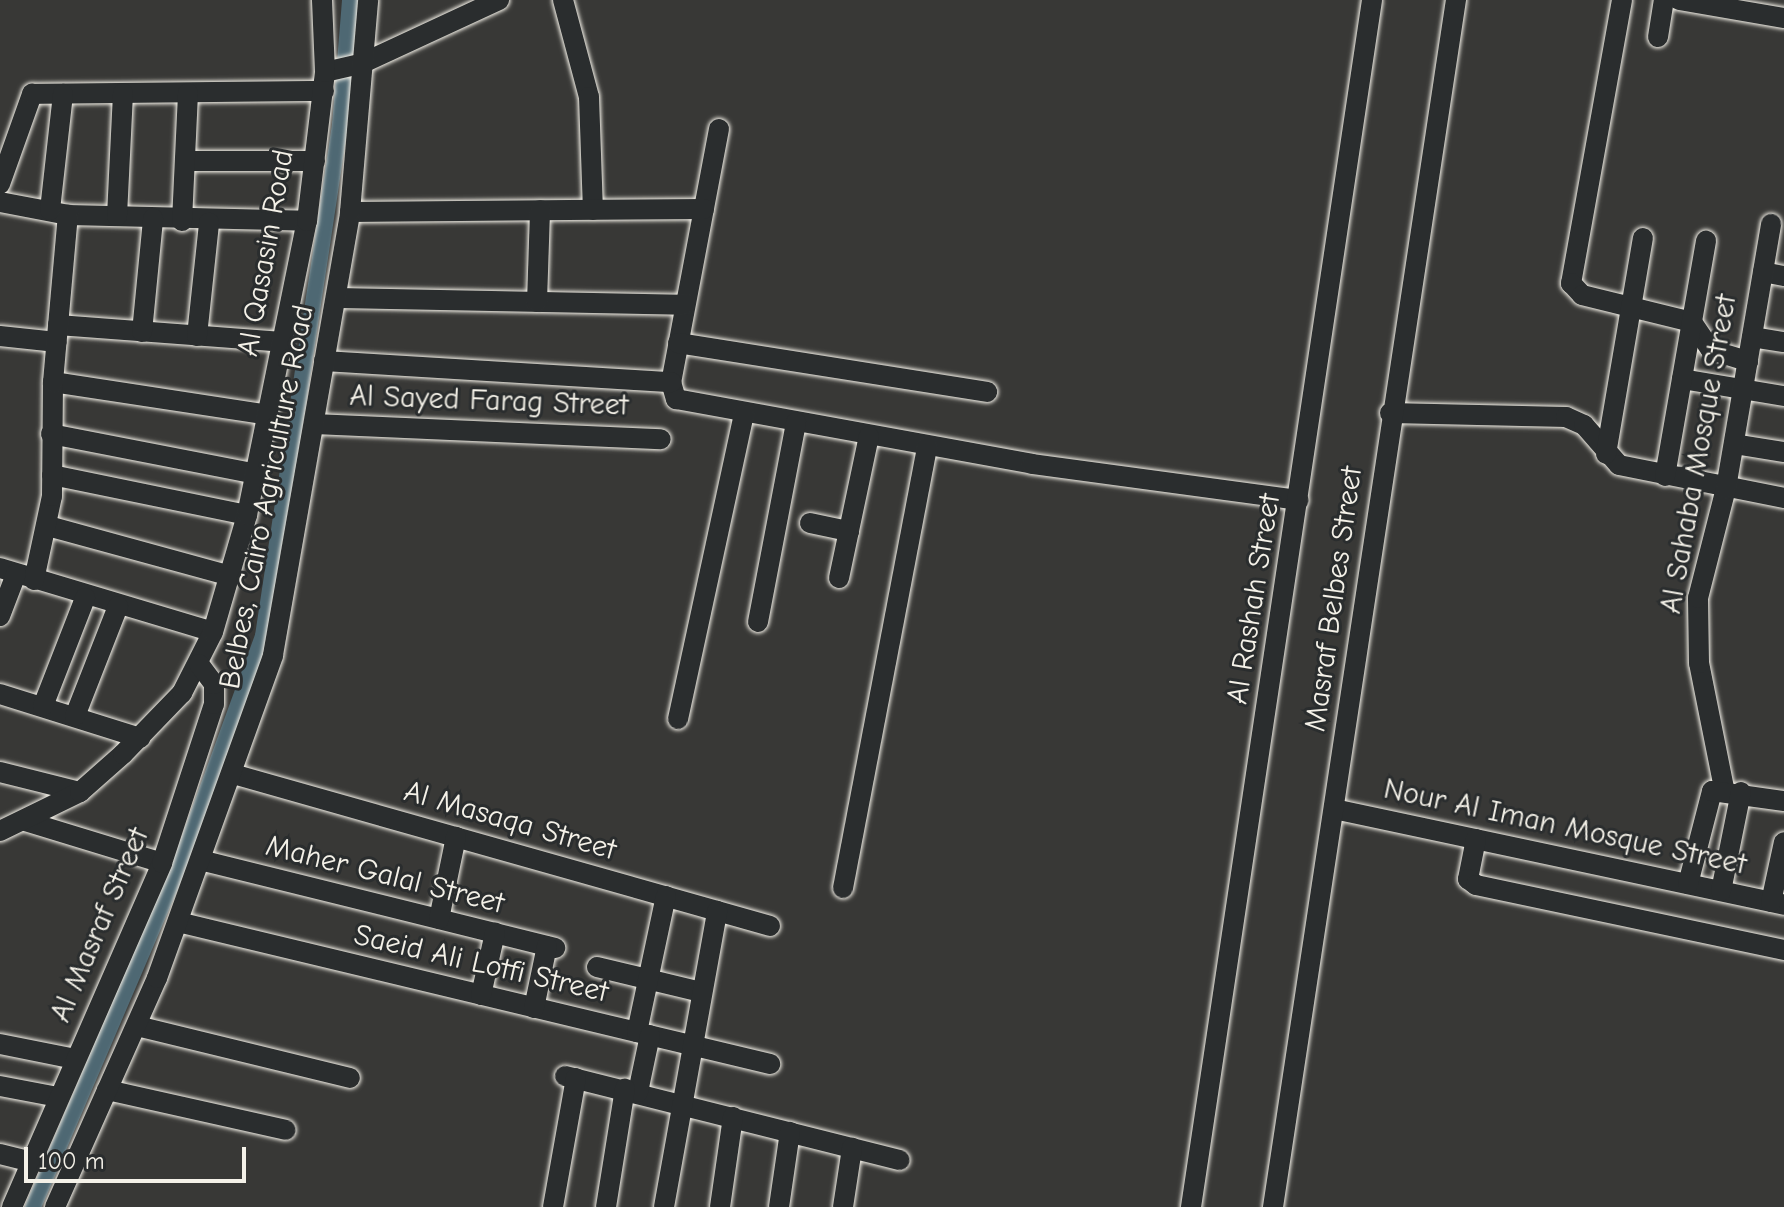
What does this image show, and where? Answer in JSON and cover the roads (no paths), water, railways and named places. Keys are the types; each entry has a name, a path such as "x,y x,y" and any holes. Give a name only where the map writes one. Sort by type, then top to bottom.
{"street":[{"name":"Al Qasasin Road","path":"0,831 80,792 140,738 199,664 213,632 247,515 307,221 327,78 322,0"},
{"name":"Belbes, Cairo Agriculture Road","path":"55,1207 137,1026 233,774 273,655 350,212 359,64 368,0"},
{"path":"0,184 27,98 63,94 188,93 327,78 467,8 499,0"},
{"path":"563,0 589,97 593,210"},
{"name":"Al Rashah Street","path":"1191,1207 1372,0"},
{"name":"Masraf Belbes Street","path":"1273,1207 1390,413 1456,0"},
{"path":"1622,0 1571,283 1582,295 1692,322 1711,350 1748,361"},
{"path":"1658,37 1664,0"},
{"path":"1679,0 1751,6 1784,18"},
{"path":"117,216 123,93"},
{"path":"182,221 188,93"},
{"path":"0,616 17,574 48,526 63,94"},
{"path":"675,392 678,343 719,129"},
{"path":"185,161 315,161"},
{"path":"0,202 59,212 209,223 307,221"},
{"path":"350,212 704,209"},
{"path":"537,302 540,210"},
{"path":"142,332 153,219"},
{"path":"197,336 209,223"},
{"name":"Al Sahaba Mosque Street","path":"1733,790 1696,631 1726,488 1771,224"},
{"path":"1606,454 1643,238"},
{"path":"1665,476 1706,241"},
{"path":"1763,272 1784,276"},
{"path":"336,298 685,305"},
{"path":"0,336 142,332 282,342"},
{"path":"1752,337 1784,342"},
{"path":"678,343 987,392"},
{"path":"324,361 675,392 744,415 927,446 1299,500"},
{"path":"1682,379 1784,396"},
{"path":"53,382 268,415"},
{"path":"1390,413 1566,417 1584,425 1606,454 1619,465 1784,498"},
{"path":"678,719 744,415"},
{"path":"758,622 796,423"},
{"name":"Al Sayed Farag Street","path":"314,424 661,439"},
{"path":"51,434 256,474"},
{"path":"839,578 869,436"},
{"path":"1734,444 1784,452"},
{"path":"843,888 927,446"},
{"path":"52,475 247,515"},
{"path":"810,523 849,531"},
{"path":"48,526 231,576"},
{"path":"17,574 85,598 213,632"},
{"path":"43,706 85,598"},
{"path":"75,716 118,606"},
{"name":"Al Masraf Street","path":"12,1207 29,1161 162,863 214,704 215,689 199,664"},
{"path":"0,694 140,738"},
{"path":"0,772 80,792"},
{"name":"Al Masaqa Street","path":"233,774 770,926"},
{"path":"1721,891 1733,790"},
{"path":"1688,884 1708,798 1733,790 1784,801"},
{"name":"Nour Al Iman Mosque Street","path":"1334,809 1778,903"},
{"path":"25,821 162,863"},
{"path":"439,919 456,837"},
{"path":"1476,839 1468,874 1476,885 1784,950"},
{"path":"1778,903 1784,842"},
{"name":"Maher Galal Street","path":"200,860 551,947 534,1008"},
{"path":"606,1207 644,1034 648,979 666,896"},
{"path":"664,1207 717,911"},
{"name":"Saeid Ali Lotfi Street","path":"178,922 770,1064"},
{"path":"481,995 495,933"},
{"path":"597,967 701,992"},
{"path":"137,1026 350,1078"},
{"path":"0,1044 75,1059"},
{"path":"553,1207 570,1077 632,1090 900,1160"},
{"path":"0,1086 58,1097"},
{"path":"107,1090 286,1130"},
{"path":"720,1207 733,1117"},
{"path":"779,1207 790,1132"},
{"path":"843,1207 852,1148"},
{"path":"0,1154 29,1161"}],"waterway":[{"path":"33,1207 180,864 263,636 340,125 350,0"}]}
